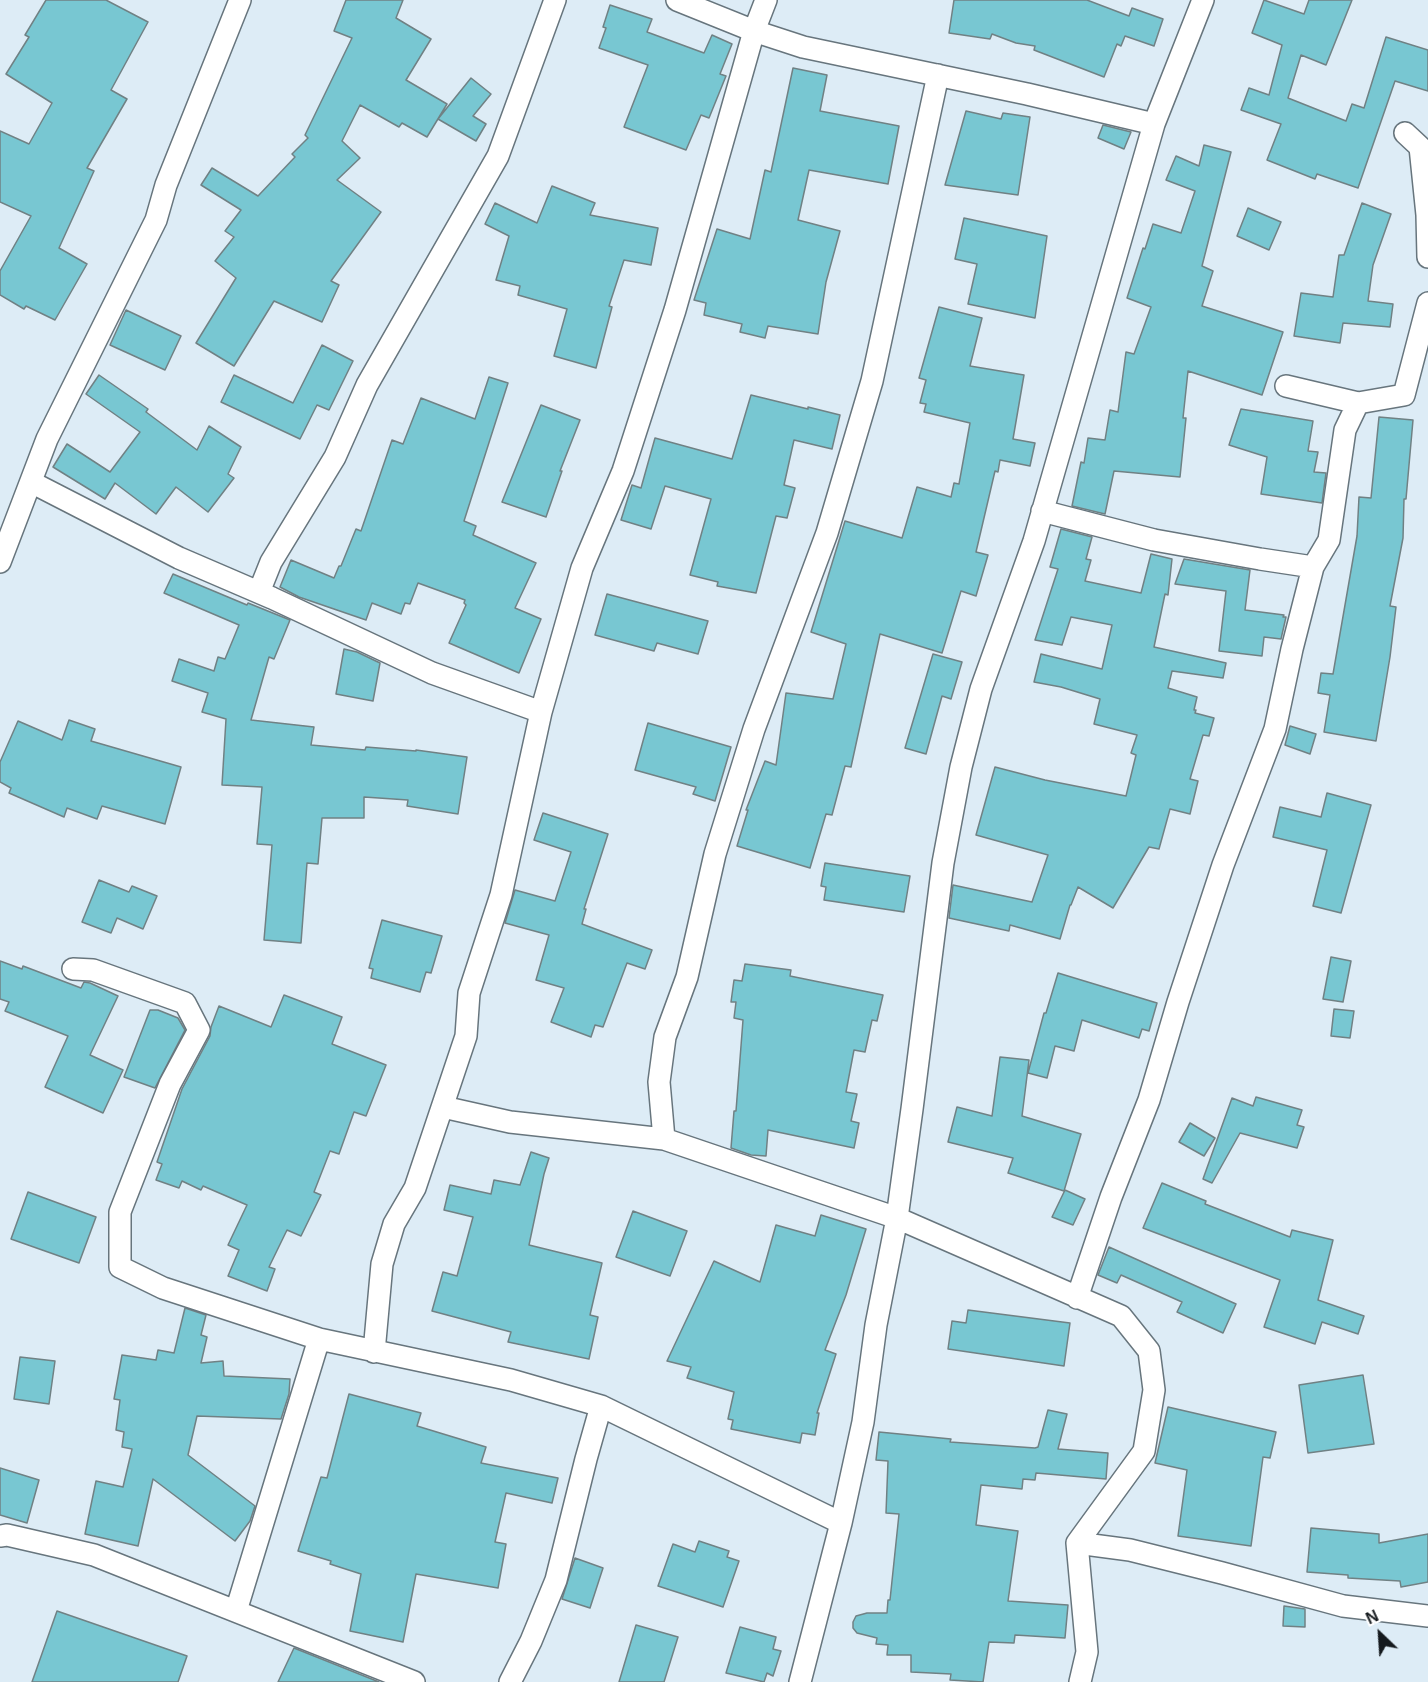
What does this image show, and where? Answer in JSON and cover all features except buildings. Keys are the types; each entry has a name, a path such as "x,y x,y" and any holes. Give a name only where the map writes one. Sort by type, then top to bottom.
{"street":[{"path":"0,562 47,439 156,220 166,185 240,0"},
{"path":"259,592 271,562 335,457 367,385 498,156 555,0"},
{"path":"677,0 754,31 803,47 1027,94 1154,124"},
{"path":"374,1352 382,1264 394,1224 415,1188 466,1036 469,993 501,895 541,712 582,568 623,471 675,310 754,31 766,0"},
{"path":"800,1682 842,1523 863,1422 876,1325 897,1218 943,863 961,767 981,689 1034,541 1154,124 1203,0"},
{"path":"664,1139 659,1082 665,1037 687,977 715,854 754,729 827,533 872,381 938,75"},
{"path":"1405,133 1420,147 1427,215 1428,257"},
{"path":"1286,386 1358,403 1404,395 1428,303"},
{"path":"1077,1298 1111,1197 1149,1100 1223,865 1275,729 1292,649 1314,567 1329,540 1345,430 1358,403"},
{"path":"31,482 179,558 259,592 432,673 541,712"},
{"path":"1042,511 1154,540 1314,567"},
{"path":"73,969 93,970 185,1003 199,1030 170,1084 120,1212 120,1268 163,1288 319,1339 511,1380 601,1406 842,1523"},
{"path":"443,1107 510,1122 664,1139 897,1218 1122,1316 1149,1351 1154,1390 1144,1451 1077,1543 1087,1652 1080,1682"},
{"path":"236,1611 319,1339"},
{"path":"510,1682 531,1641 556,1580 601,1406"},
{"path":"0,1536 7,1535 94,1555 404,1680"},
{"path":"1077,1543 1153,1556 1343,1606 1428,1616"}]}
